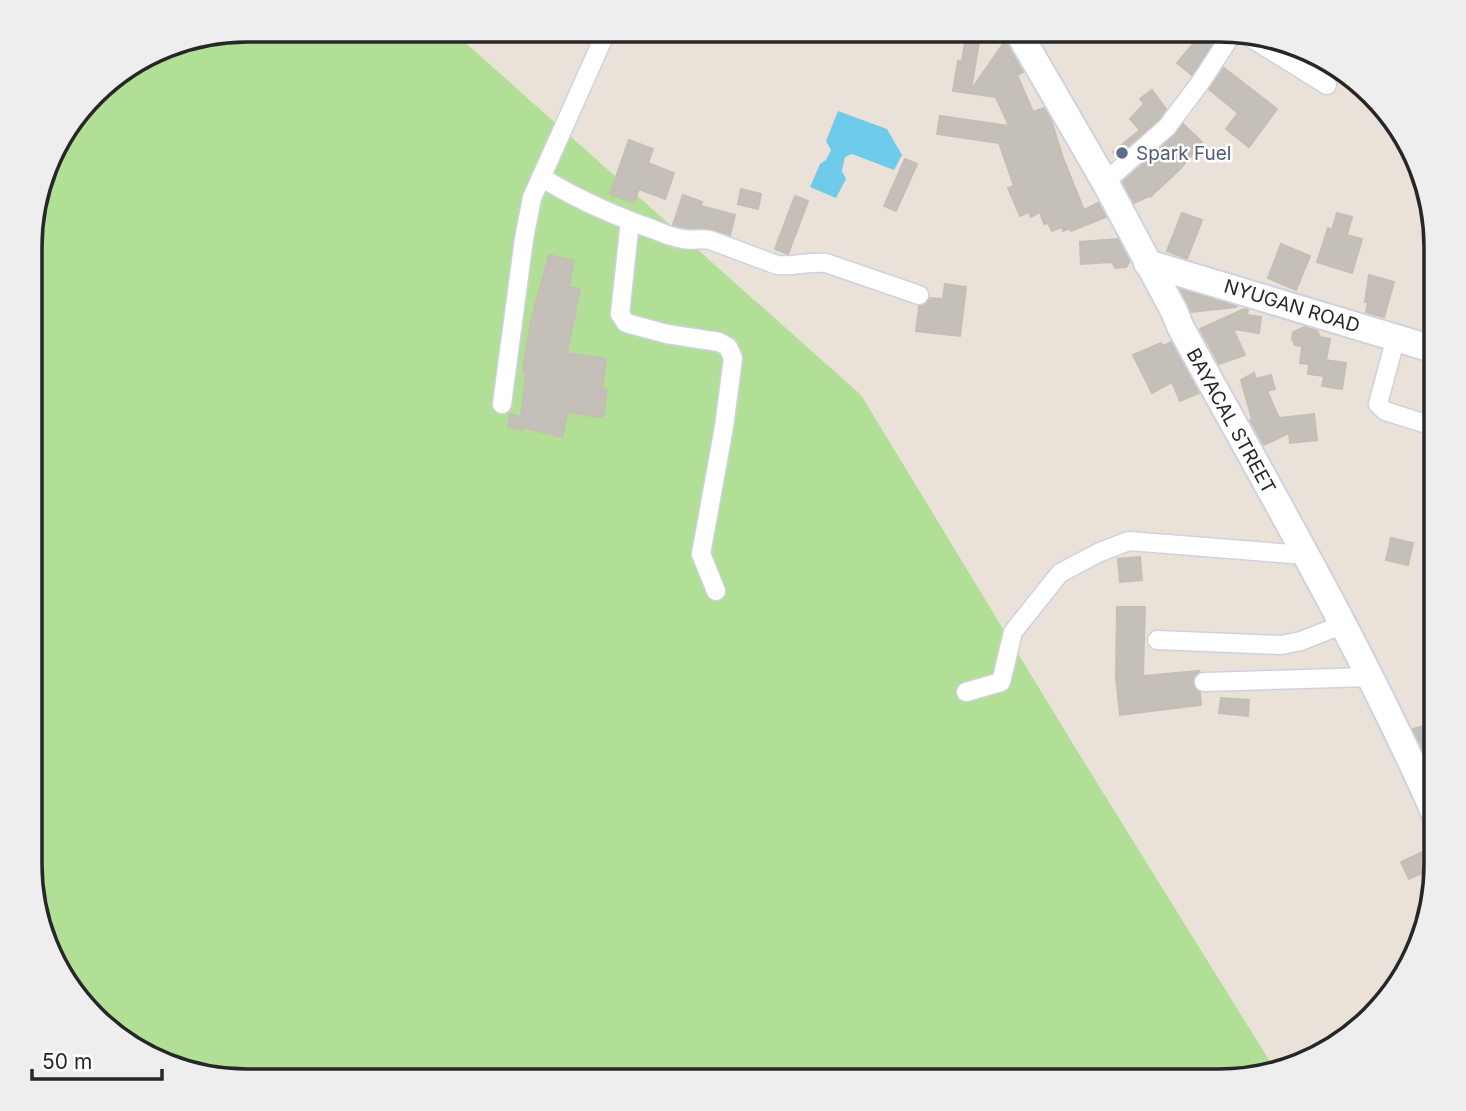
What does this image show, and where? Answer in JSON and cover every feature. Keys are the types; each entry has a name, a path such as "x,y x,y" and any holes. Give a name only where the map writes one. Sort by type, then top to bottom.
{"main road":[{"name":"BAYACAL STREET","path":"1024,42 1105,182 1344,624 1400,734 1424,789"},
{"name":"NYUGAN ROAD","path":"1147,263 1424,346"}],"street":[{"path":"502,404 532,198 602,42"},
{"path":"1105,182 1167,127 1227,42"},
{"path":"1268,48 1327,85"},
{"path":"541,177 578,199 684,240 700,238 723,243 777,265 788,266 811,261 826,263 919,295"},
{"path":"630,221 620,314 626,323 667,334 719,342 728,347 733,358 724,427 701,554 716,591"},
{"path":"1396,337 1378,404 1385,411 1424,423"},
{"path":"966,692 1001,682 1013,632 1060,573 1100,552 1129,541 1305,555"},
{"path":"1157,640 1280,645 1301,641 1344,624"},
{"path":"1204,682 1370,677"}],"green space":[{"path":"234,42 464,42 861,395 1270,1062 1219,1069 234,1069 194,1062 169,1053 122,1027 84,989 63,954 49,917 42,877 42,247 49,194 58,169 77,133 93,112 122,84 169,58 207,46"}],"water":[{"path":"838,111 887,129 902,155 894,170 852,154 845,157 842,171 846,179 836,198 810,187 820,164 826,160 831,150 826,141"}],"building":[{"path":"965,42 979,42 971,90 1006,42 1023,72 1017,75 1033,112 1044,108 1051,120 1084,210 1098,203 1106,217 1071,231 1070,228 1063,231 1062,227 1052,231 1048,223 1044,224 1040,212 1031,217 1029,212 1020,216 1008,188 1014,186 999,143 937,134 940,116 1009,126 996,97 953,91 958,61 962,61"},
{"path":"1195,42 1213,42 1192,75 1177,63"},
{"path":"1224,68 1277,109 1249,147 1226,129 1238,113 1209,89"},
{"path":"1152,90 1166,109 1159,119 1117,156 1113,152 1140,130 1130,119 1144,104 1140,99"},
{"path":"1183,124 1202,142 1181,168 1150,197 1134,203 1123,182 1175,135"},
{"path":"629,140 653,149 648,163 674,173 665,199 639,189 634,203 610,194"},
{"path":"905,159 917,164 896,211 884,206"},
{"path":"741,189 761,194 758,209 738,204"},
{"path":"683,195 702,202 701,206 735,215 730,235 712,229 673,225"},
{"path":"795,196 808,201 788,254 775,249"},
{"path":"1182,213 1202,220 1187,259 1167,251"},
{"path":"1337,213 1352,217 1347,235 1362,239 1352,273 1317,262 1328,228 1332,230"},
{"path":"1118,239 1130,261 1126,267 1115,268 1112,262 1081,264 1080,242"},
{"path":"1281,244 1310,256 1296,290 1268,278"},
{"path":"549,255 574,261 569,287 580,289 567,353 606,359 602,389 607,390 603,418 568,412 562,437 522,427 522,430 508,427 510,414 521,417 526,372 523,371 530,325"},
{"path":"1369,275 1394,282 1384,317 1366,312"},
{"path":"945,284 966,287 960,336 916,331 919,306 926,304 930,298 943,299"},
{"path":"1180,289 1236,306 1236,307 1191,312"},
{"path":"1244,309 1248,310 1247,315 1261,317 1259,333 1233,329 1245,355 1219,364 1200,329"},
{"path":"1305,327 1317,331 1320,337 1330,339 1326,360 1346,363 1342,389 1322,386 1324,376 1308,374 1309,364 1300,363 1302,346 1295,345 1292,339 1293,332"},
{"path":"1171,342 1199,393 1180,401 1172,382 1152,393 1133,355 1161,343 1163,346"},
{"path":"1254,373 1256,379 1271,375 1275,389 1267,391 1279,418 1314,414 1317,440 1290,443 1289,433 1264,445 1250,420 1252,419 1241,380"},
{"path":"1391,538 1413,543 1408,565 1386,560"},
{"path":"1140,557 1142,580 1120,582 1118,559"},
{"path":"1117,607 1145,607 1143,676 1199,671 1193,683 1200,693 1201,705 1120,715 1116,677"},
{"path":"1221,698 1249,700 1248,716 1219,713"},
{"path":"1424,726 1424,751 1413,729"},
{"path":"1424,851 1424,872 1409,879 1401,862"}],"place":[{"name":"Spark Fuel","path":"1122,153"}]}
